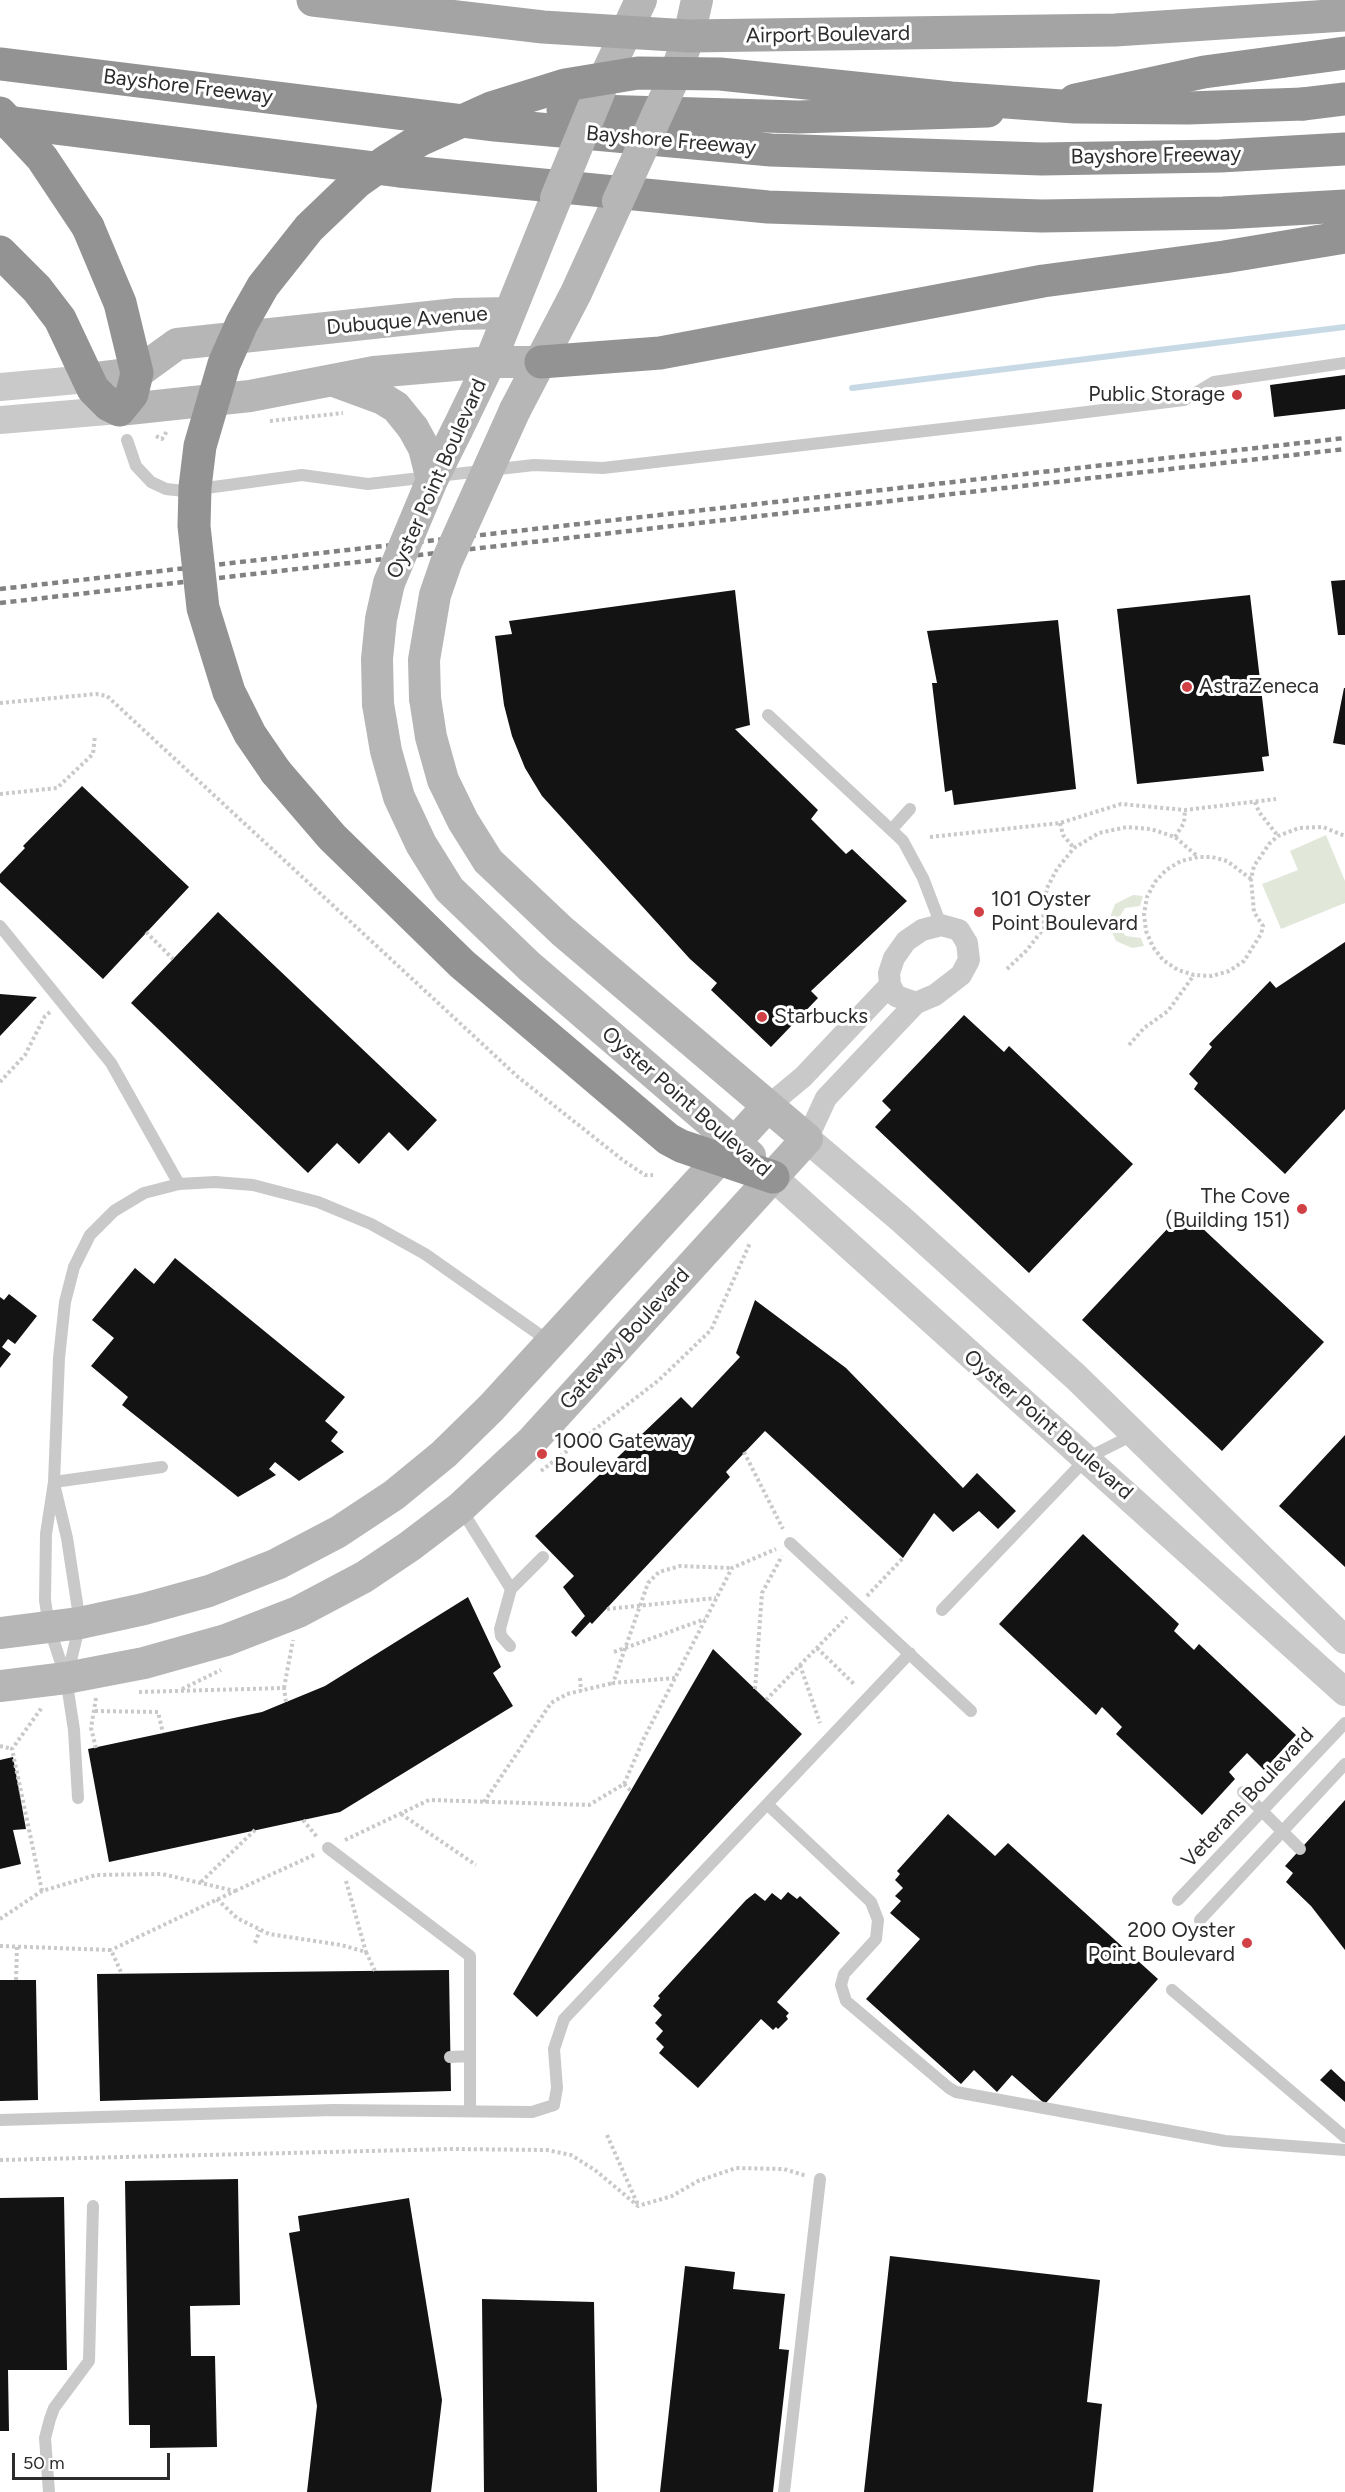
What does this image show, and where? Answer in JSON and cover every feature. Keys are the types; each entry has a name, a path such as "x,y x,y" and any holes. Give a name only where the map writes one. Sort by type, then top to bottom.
{"highway":[{"path":"311,103 798,117 973,113 1032,108 1204,72 1345,53"},
{"name":"Bayshore Freeway","path":"0,64 311,103 589,134 793,151 1042,159 1220,156 1345,149"},
{"path":"773,1177 728,1150 681,1146 668,1139 517,1013 364,870 302,805 250,734 229,692 203,608 194,526 195,487 200,446 225,364 242,323 263,286 309,228 357,182 420,140 491,108 565,85 638,74 720,74 951,98 1075,107 1200,108 1303,104 1345,99"},
{"path":"0,113 42,158 88,227 120,303 137,373 123,425"},
{"path":"0,121 399,171 768,207 1042,216 1223,213 1345,206"},
{"path":"541,362 660,353 1042,281 1224,257 1345,237"},
{"path":"0,252 37,289 60,319 88,379 100,398 123,425"}],"main road":[{"name":"Airport Boulevard","path":"313,0 543,27 625,34 689,36 1115,30 1345,15"},
{"name":"Oyster Point Boulevard","path":"642,0 607,73 490,362 432,480 402,548 385,601 377,658 378,704 386,751 399,797 421,844 449,889 728,1150"},
{"name":"Oyster Point Boulevard","path":"697,0 689,36 673,80 586,269 515,410 446,563 435,595 424,660 425,699 430,737 443,780 463,821 488,861 562,931 807,1139"},
{"name":"Dubuque Avenue","path":"88,379 137,373 177,344 457,314 509,313 541,362"},
{"path":"123,425 250,396 374,372 490,362 541,362"},
{"path":"334,381 383,399 396,407 413,428 424,448 432,480"},
{"path":"0,1633 80,1623 209,1591 277,1564 338,1532 394,1495 444,1454 552,1343 768,1106"},
{"name":"Gateway Boulevard","path":"0,1686 58,1688 226,1640 298,1612 364,1577 460,1508 502,1471 551,1421 807,1139"}],"street":[{"name":"Dubuque Avenue","path":"0,387 88,379"},
{"path":"0,420 123,425"},
{"path":"807,1139 826,1098 916,1003 950,985 961,975 969,960 967,943 959,930 941,925 922,930 906,941 894,958 889,973 890,984 896,996 916,1003"},
{"path":"768,1106 803,1077 890,984"},
{"name":"Oyster Point Boulevard","path":"807,1139 901,1219 1076,1377 1345,1640"},
{"name":"Oyster Point Boulevard","path":"773,1177 1345,1692"}],"lane":[{"path":"123,425 136,466 151,482 166,489 184,490 302,475 368,484 534,465 603,468 1060,416 1184,400 1214,382 1345,363"},
{"path":"768,715 903,841 923,878 941,925"},
{"path":"892,829 910,809"},
{"path":"0,926 111,1063 179,1184"},
{"path":"78,1798 74,1730 58,1688 45,1600 46,1534 54,1482 59,1358 65,1302 74,1267 90,1235 114,1211 144,1193 179,1184 215,1182 253,1185 318,1202 371,1224 458,1275 552,1343"},
{"path":"942,1610 1087,1458 1133,1435"},
{"path":"54,1482 162,1467"},
{"path":"54,1482 67,1538 80,1623 58,1688"},
{"path":"460,1508 511,1589"},
{"path":"790,1543 971,1711"},
{"path":"513,1643 501,1636 500,1629 511,1589 543,1557"},
{"path":"0,2120 333,2110 532,2112 554,2105 558,2088 554,2049 564,2019 910,1653"},
{"name":"Veterans Boulevard","path":"1179,1900 1345,1723"},
{"path":"1200,1920 1345,1764"},
{"path":"1242,1792 1300,1849"},
{"path":"768,1804 871,1902 878,1920 876,1939 844,1974 841,1985 846,2001 949,2088 956,2092 1225,2141 1345,2150"},
{"path":"328,1848 470,1956 470,2111"},
{"path":"1172,1990 1345,2137"},
{"path":"450,2057 470,2056"},
{"path":"784,2492 820,2179"},
{"path":"49,2492 45,2438 47,2428 54,2408 89,2361 93,2206"}],"path":[{"path":"0,703 96,694 107,696 518,1077 624,1161 645,1175 653,1175"},
{"path":"0,794 57,788 93,754 95,735"},
{"path":"930,837 1060,824 1120,804 1185,810 1276,799"},
{"path":"1255,802 1259,812 1278,836"},
{"path":"1175,837 1184,823 1185,810"},
{"path":"1060,824 1063,835 1074,848"},
{"path":"1007,969 1027,950 1044,928 1043,912 1047,888 1056,869 1074,848 1099,833 1127,827 1151,829 1175,837 1196,852 1197,857"},
{"path":"1251,879 1227,861 1197,857 1181,861 1166,870 1151,890 1144,914 1146,931 1153,947 1163,960 1178,970 1194,975 1212,976 1229,971 1244,961 1256,947 1263,926 1254,912 1251,879 1261,854 1278,836 1299,828 1323,827 1345,836"},
{"path":"146,932 173,958"},
{"path":"1129,1045 1144,1028 1168,1011 1194,975"},
{"path":"0,1082 25,1055 45,1016 63,1003"},
{"path":"533,1476 659,1380 711,1330 752,1236"},
{"path":"744,1452 790,1543"},
{"path":"613,1683 628,1647 648,1583 659,1572 680,1566 732,1568 790,1543"},
{"path":"755,1689 762,1593 790,1543"},
{"path":"766,1700 903,1558"},
{"path":"0,1946 111,1950 429,1800 589,1805 624,1784 732,1568"},
{"path":"607,1609 717,1598"},
{"path":"614,1652 706,1619"},
{"path":"286,1702 284,1688 294,1638"},
{"path":"817,1648 855,1685"},
{"path":"800,1665 820,1723"},
{"path":"580,1678 581,1691"},
{"path":"484,1802 551,1703 567,1694 613,1683 675,1678"},
{"path":"42,1891 12,1749 58,1688"},
{"path":"132,1692 284,1688"},
{"path":"96,1748 91,1728 97,1694"},
{"path":"95,1711 158,1712 163,1733"},
{"path":"0,1746 12,1749"},
{"path":"624,1784 631,1791"},
{"path":"401,1813 476,1865"},
{"path":"303,1820 328,1848"},
{"path":"201,1882 255,1830"},
{"path":"338,1856 366,1952 375,1971"},
{"path":"0,1919 42,1891 96,1875 162,1874 235,1891"},
{"path":"218,1899 237,1918 269,1934 341,1945 366,1952"},
{"path":"255,1943 260,1930"},
{"path":"16,1980 17,1947"},
{"path":"111,1950 121,1972"},
{"path":"607,2135 638,2206"},
{"path":"0,2160 452,2149 547,2150 571,2155 595,2170 638,2206"},
{"path":"638,2206 672,2196 698,2181 736,2168 784,2169 820,2179"}],"shaded area":[{"path":"1326,835 1345,881 1345,903 1281,929 1262,884 1298,870 1290,851"},
{"path":"1133,895 1143,896 1140,906 1125,908 1117,921 1119,928 1126,936 1141,938 1144,946 1132,948 1116,941 1108,923 1115,904"}],"building":[{"path":"1345,375 1345,409 1274,417 1270,385"},
{"path":"1345,580 1345,635 1338,635 1331,581"},
{"path":"735,590 750,725 735,729 818,810 811,819 846,854 852,849 907,901 811,991 818,998 771,1047 711,990 717,983 690,959 542,796 525,768 512,736 504,705 495,636 512,634 509,621"},
{"path":"1250,595 1269,756 1262,757 1264,771 1137,784 1117,609"},
{"path":"1058,620 1076,789 954,805 952,790 945,792 932,683 937,683 927,631"},
{"path":"1345,688 1345,745 1333,743"},
{"path":"82,786 189,887 103,979 0,882 0,874 25,848 23,846"},
{"path":"218,912 437,1120 408,1151 389,1132 359,1164 337,1143 308,1173 131,1003"},
{"path":"1345,942 1345,1109 1285,1174 1194,1089 1198,1083 1189,1074 1212,1047 1209,1044 1270,981 1276,988"},
{"path":"0,994 37,997 0,1036"},
{"path":"964,1015 1004,1052 1009,1046 1133,1164 1029,1273 875,1127 891,1110 882,1101"},
{"path":"1184,1211 1324,1342 1222,1451 1082,1320"},
{"path":"175,1258 345,1397 325,1421 338,1432 331,1441 344,1452 299,1481 275,1462 269,1469 276,1475 238,1497 122,1405 128,1397 91,1366 114,1338 92,1320 135,1268 154,1284"},
{"path":"9,1294 37,1316 15,1344 8,1339 2,1347 11,1354 0,1368 0,1297 4,1300"},
{"path":"755,1300 846,1368 963,1488 977,1473 1016,1511 998,1529 979,1511 953,1532 934,1513 903,1558 765,1431 726,1472 730,1477 592,1624 590,1622 576,1637 571,1632 585,1616 563,1587 574,1576 535,1536 681,1397 692,1408 740,1357 736,1353"},
{"path":"1345,1435 1345,1567 1279,1506"},
{"path":"1083,1534 1179,1624 1174,1631 1194,1650 1199,1644 1296,1735 1264,1770 1247,1753 1229,1772 1235,1779 1202,1815 1116,1734 1122,1727 1102,1707 1096,1715 999,1624"},
{"path":"468,1597 501,1667 493,1673 513,1706 340,1812 109,1862 88,1749 262,1712 325,1686"},
{"path":"713,1649 802,1734 537,2017 513,1994"},
{"path":"13,1757 26,1829 13,1830 21,1864 0,1869 0,1760"},
{"path":"1345,1800 1345,1950 1311,1906 1286,1882 1293,1873 1285,1866"},
{"path":"948,1814 995,1856 1008,1843 1158,1979 1045,2104 1012,2075 997,2092 974,2070 961,2084 866,1999 920,1939 890,1913 901,1901 895,1896 903,1888 895,1880 900,1874 897,1871"},
{"path":"788,1892 797,1899 800,1896 840,1933 777,2002 789,2013 786,2016 788,2019 778,2029 776,2027 773,2030 761,2019 698,2088 659,2053 664,2047 656,2039 663,2031 655,2023 662,2015 653,2006 660,1998 658,1996 746,1900 755,1893 765,1901 772,1893 781,1900"},
{"path":"449,1970 451,2091 100,2101 97,1974"},
{"path":"0,1980 36,1980 38,2100 0,2101"},
{"path":"1331,2069 1345,2082 1345,2102 1320,2080"},
{"path":"238,2179 240,2305 190,2306 191,2356 215,2356 217,2447 150,2448 150,2425 129,2425 125,2181"},
{"path":"64,2197 67,2370 8,2370 9,2431 0,2431 0,2198"},
{"path":"409,2198 442,2400 431,2492 307,2492 317,2406 289,2233 300,2231 298,2216"},
{"path":"890,2256 1100,2280 1087,2402 1102,2404 1093,2492 864,2492"},
{"path":"685,2266 735,2272 733,2289 785,2294 779,2349 789,2350 773,2492 660,2492"},
{"path":"482,2299 594,2302 597,2492 484,2492"}],"waterway":[{"path":"852,388 1345,327"}],"railway":[{"path":"0,589 1345,438"},
{"path":"0,603 1345,449"}],"place":[{"name":"Public Storage","path":"1237,395"},
{"name":"AstraZeneca","path":"1187,687"},
{"name":"101 Oyster Point Boulevard","path":"979,912"},
{"name":"Starbucks","path":"762,1017"},
{"name":"The Cove (Building 151)","path":"1302,1209"},
{"name":"1000 Gateway Boulevard","path":"542,1454"},
{"name":"200 Oyster Point Boulevard","path":"1247,1943"}]}
